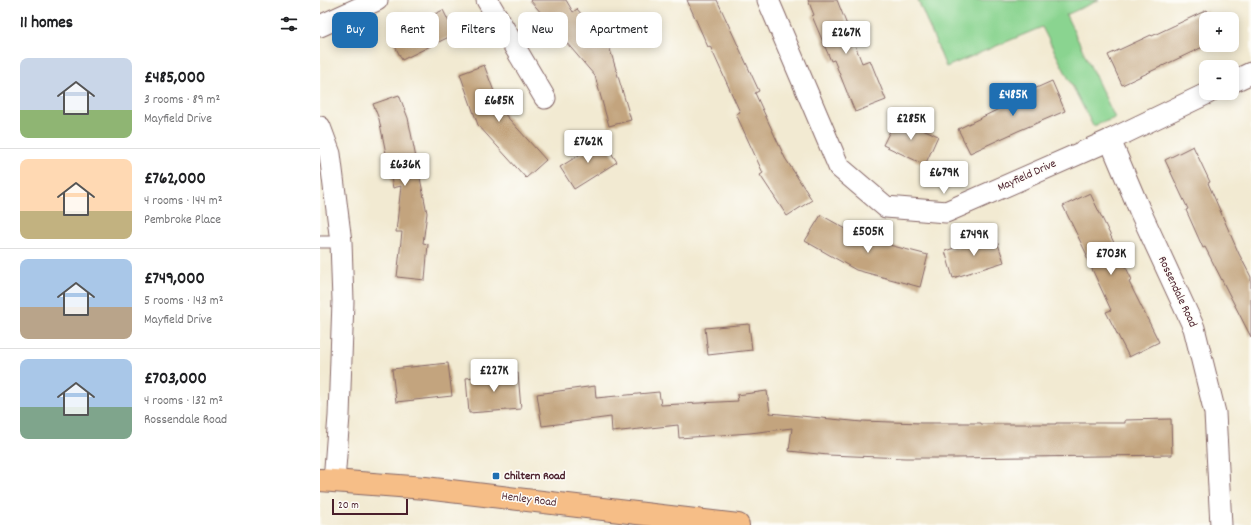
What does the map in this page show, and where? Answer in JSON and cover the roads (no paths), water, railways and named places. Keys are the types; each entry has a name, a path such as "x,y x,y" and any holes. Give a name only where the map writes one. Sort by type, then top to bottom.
{"main road":[{"name":"Henley Road","path":"327,480 425,488 738,525"}],"street":[{"path":"320,26 377,0"},
{"path":"487,0 545,98"},
{"name":"Mayfield Drive","path":"768,0 839,167 886,207 946,212 1110,140 1199,97"},
{"path":"1239,78 1251,72"},
{"path":"320,127 330,154 341,242 343,301 339,416 327,480"},
{"name":"Rossendale Road","path":"1110,140 1140,211 1194,328 1215,413 1221,525"}],"lane":[{"path":"320,242 341,242"}],"place":[{"name":"Chiltern Road","path":"496,476"}]}
